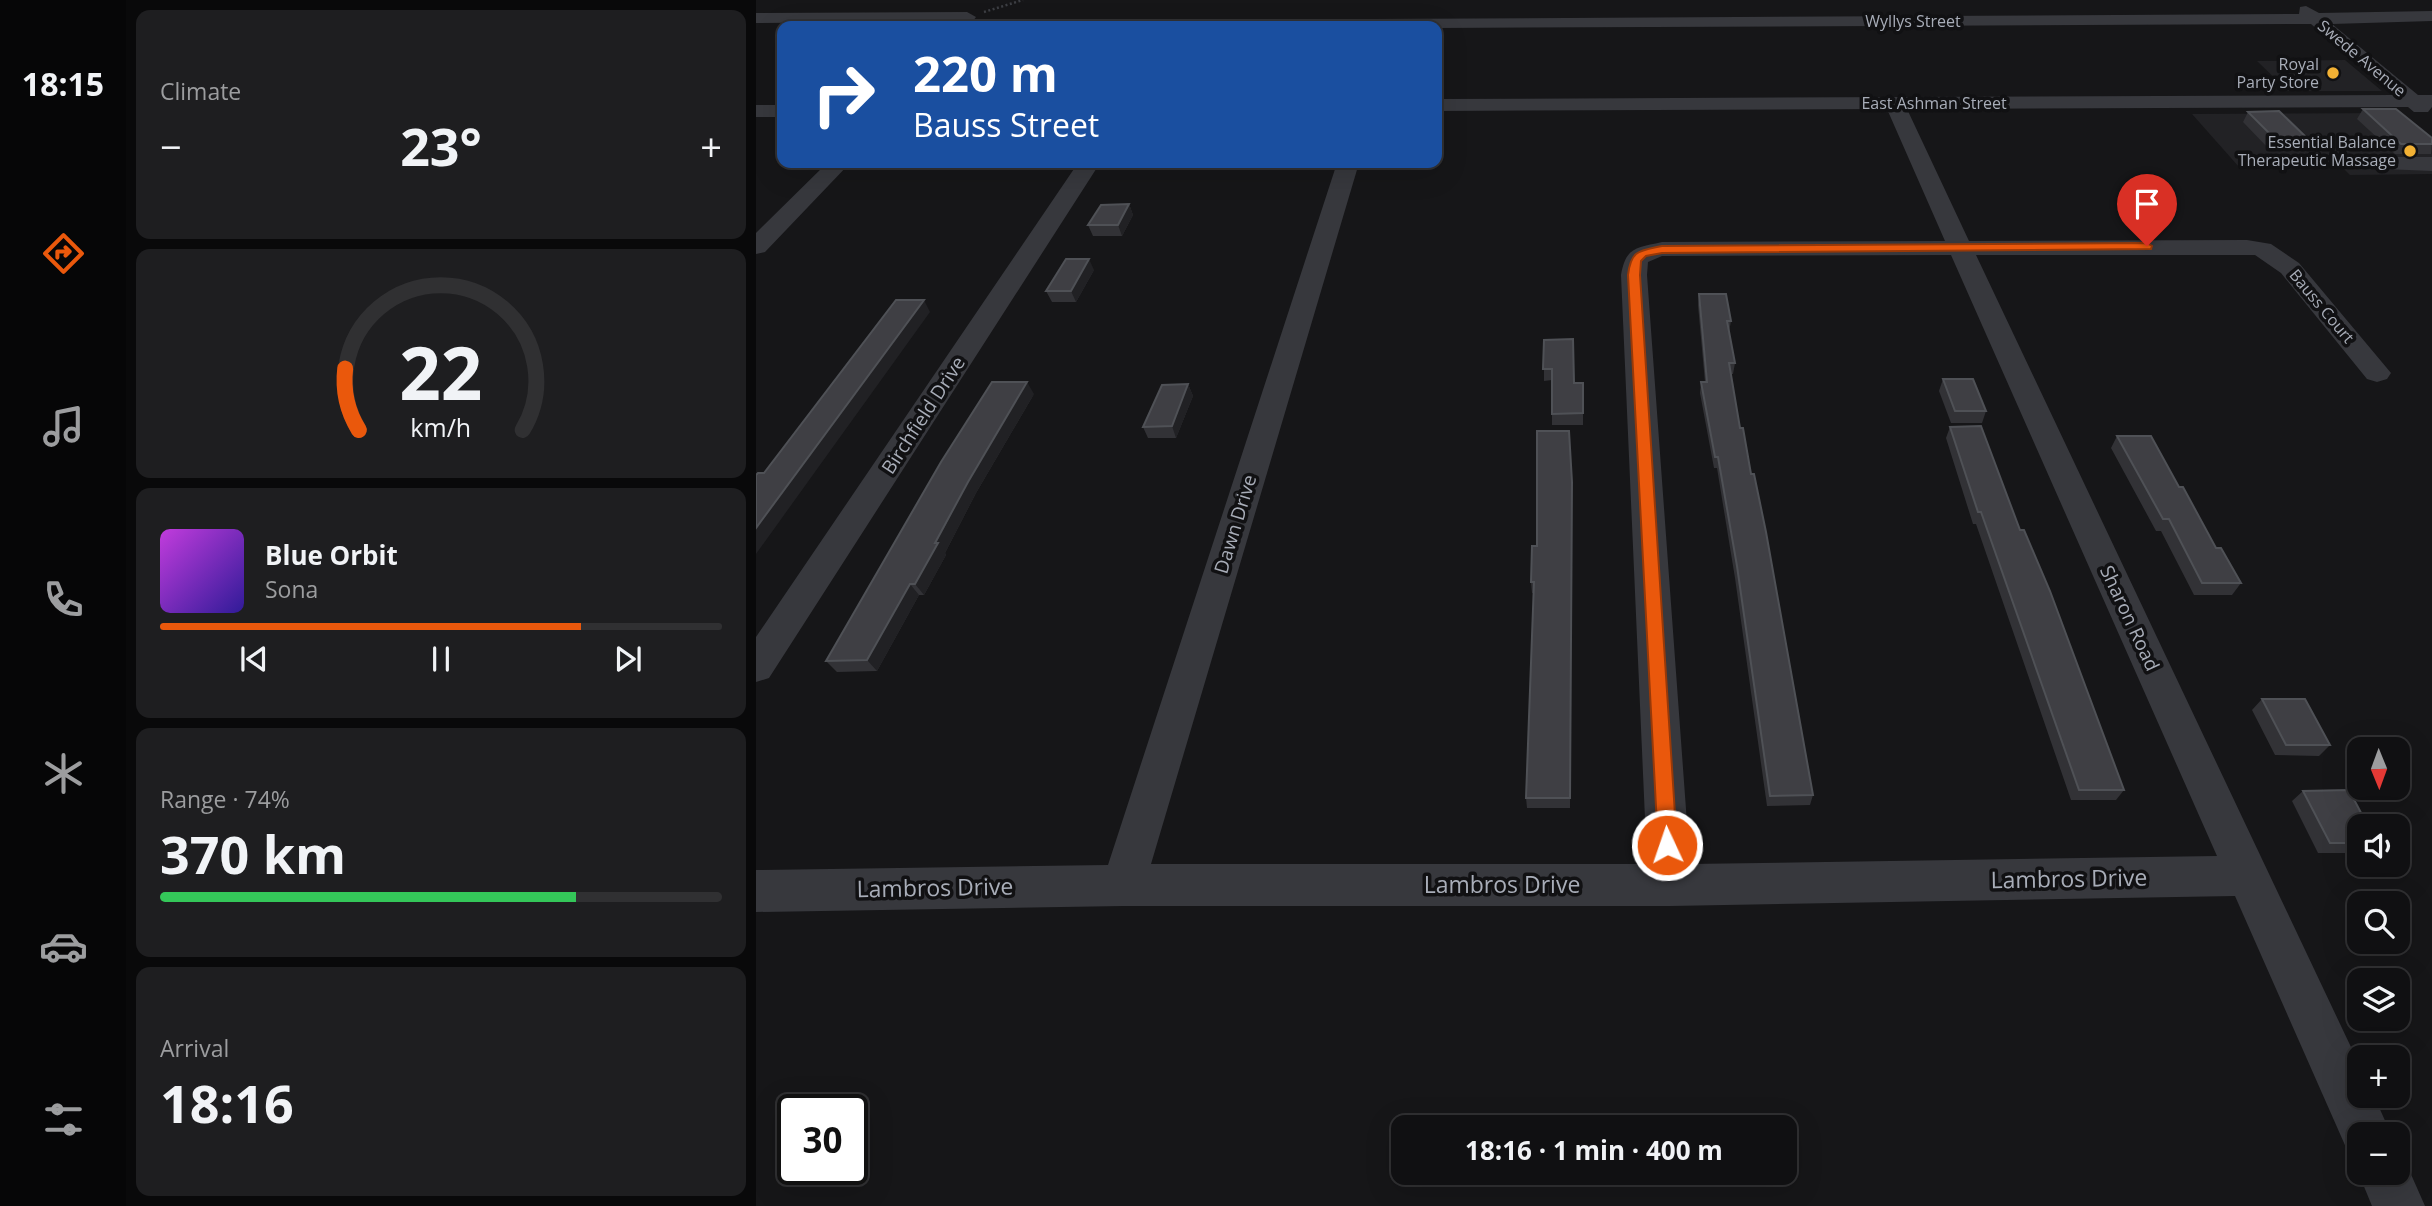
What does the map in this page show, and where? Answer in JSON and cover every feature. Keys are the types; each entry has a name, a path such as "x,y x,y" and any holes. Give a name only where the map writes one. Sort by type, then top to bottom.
{"street":[{"path":"1394,21 1400,0"},
{"path":"1604,0 1606,23"},
{"name":"Swede Avenue","path":"2292,0 2376,78 2423,101 2432,117"},
{"name":"Wyllys Street","path":"1442,25 2432,16"},
{"path":"756,18 821,21 967,17"},
{"name":"East Ashman Street","path":"1442,106 1895,103 2201,109 2274,108 2314,102 2423,101"},
{"name":"Sharon Road","path":"1895,103 2361,1122"},
{"path":"756,111 777,111"},
{"path":"2392,164 2432,163"},
{"path":"756,247 834,168"},
{"name":"Birchfield Drive","path":"756,667 1086,168"},
{"name":"Dawn Drive","path":"1123,885 1346,168"},
{"name":"Bauss Court","path":"1670,885 1634,275 1636,260 1642,254 1662,249 2174,246 2262,249 2290,268 2378,373"},
{"name":"Lambros Drive","path":"756,891 1123,885 1670,885 2248,876"},
{"path":"2390,1185 2399,1206"}],"path":[{"path":"967,17 1023,0"}],"shaded area":[{"path":"2345,60 2382,91 2288,91 2257,61"},
{"path":"2401,113 2432,140 2432,174 2350,175 2341,166 2239,167 2192,114"}],"building":[{"path":"2363,109 2396,109 2432,138 2432,144 2401,144"},
{"path":"2279,111 2307,138 2274,138 2248,112"},
{"path":"1129,204 1118,225 1088,225 1101,205"},
{"path":"1066,259 1089,259 1071,291 1046,291"},
{"path":"1699,294 1726,294 1731,321 1727,321 1735,363 1729,363 1740,428 1743,428 1751,474 1754,474 1766,532 1813,795 1770,796 1737,566 1718,457 1715,457 1701,382 1707,382"},
{"path":"896,300 924,300 756,528 756,475 764,473"},
{"path":"1573,339 1574,383 1583,383 1583,413 1552,414 1552,369 1543,369 1544,340"},
{"path":"1943,379 1973,379 1986,411 1955,411"},
{"path":"992,382 1027,382 968,482 915,584 910,584 867,660 826,661 941,462"},
{"path":"1188,384 1172,426 1143,427 1162,385"},
{"path":"1981,426 2020,530 2024,530 2050,591 2124,790 2079,790 1950,427"},
{"path":"1537,431 1569,431 1572,482 1570,798 1526,798 1534,582 1531,582 1532,546 1537,546"},
{"path":"2117,436 2151,436 2216,548 2221,548 2241,583 2202,583 2169,519 2163,519"},
{"path":"2262,699 2305,699 2330,745 2286,745"},
{"path":"2347,790 2347,800 2354,800 2362,814 2347,814 2347,843 2330,843 2303,791"}],"place":[{"name":"Royal Party Store","path":"2333,73"},
{"name":"Essential Balance Therapeutic Massage","path":"2410,151"}],"route":[{"path":"1667,845 1633,266 1636,260 1642,254 1662,249 2147,246"}]}
